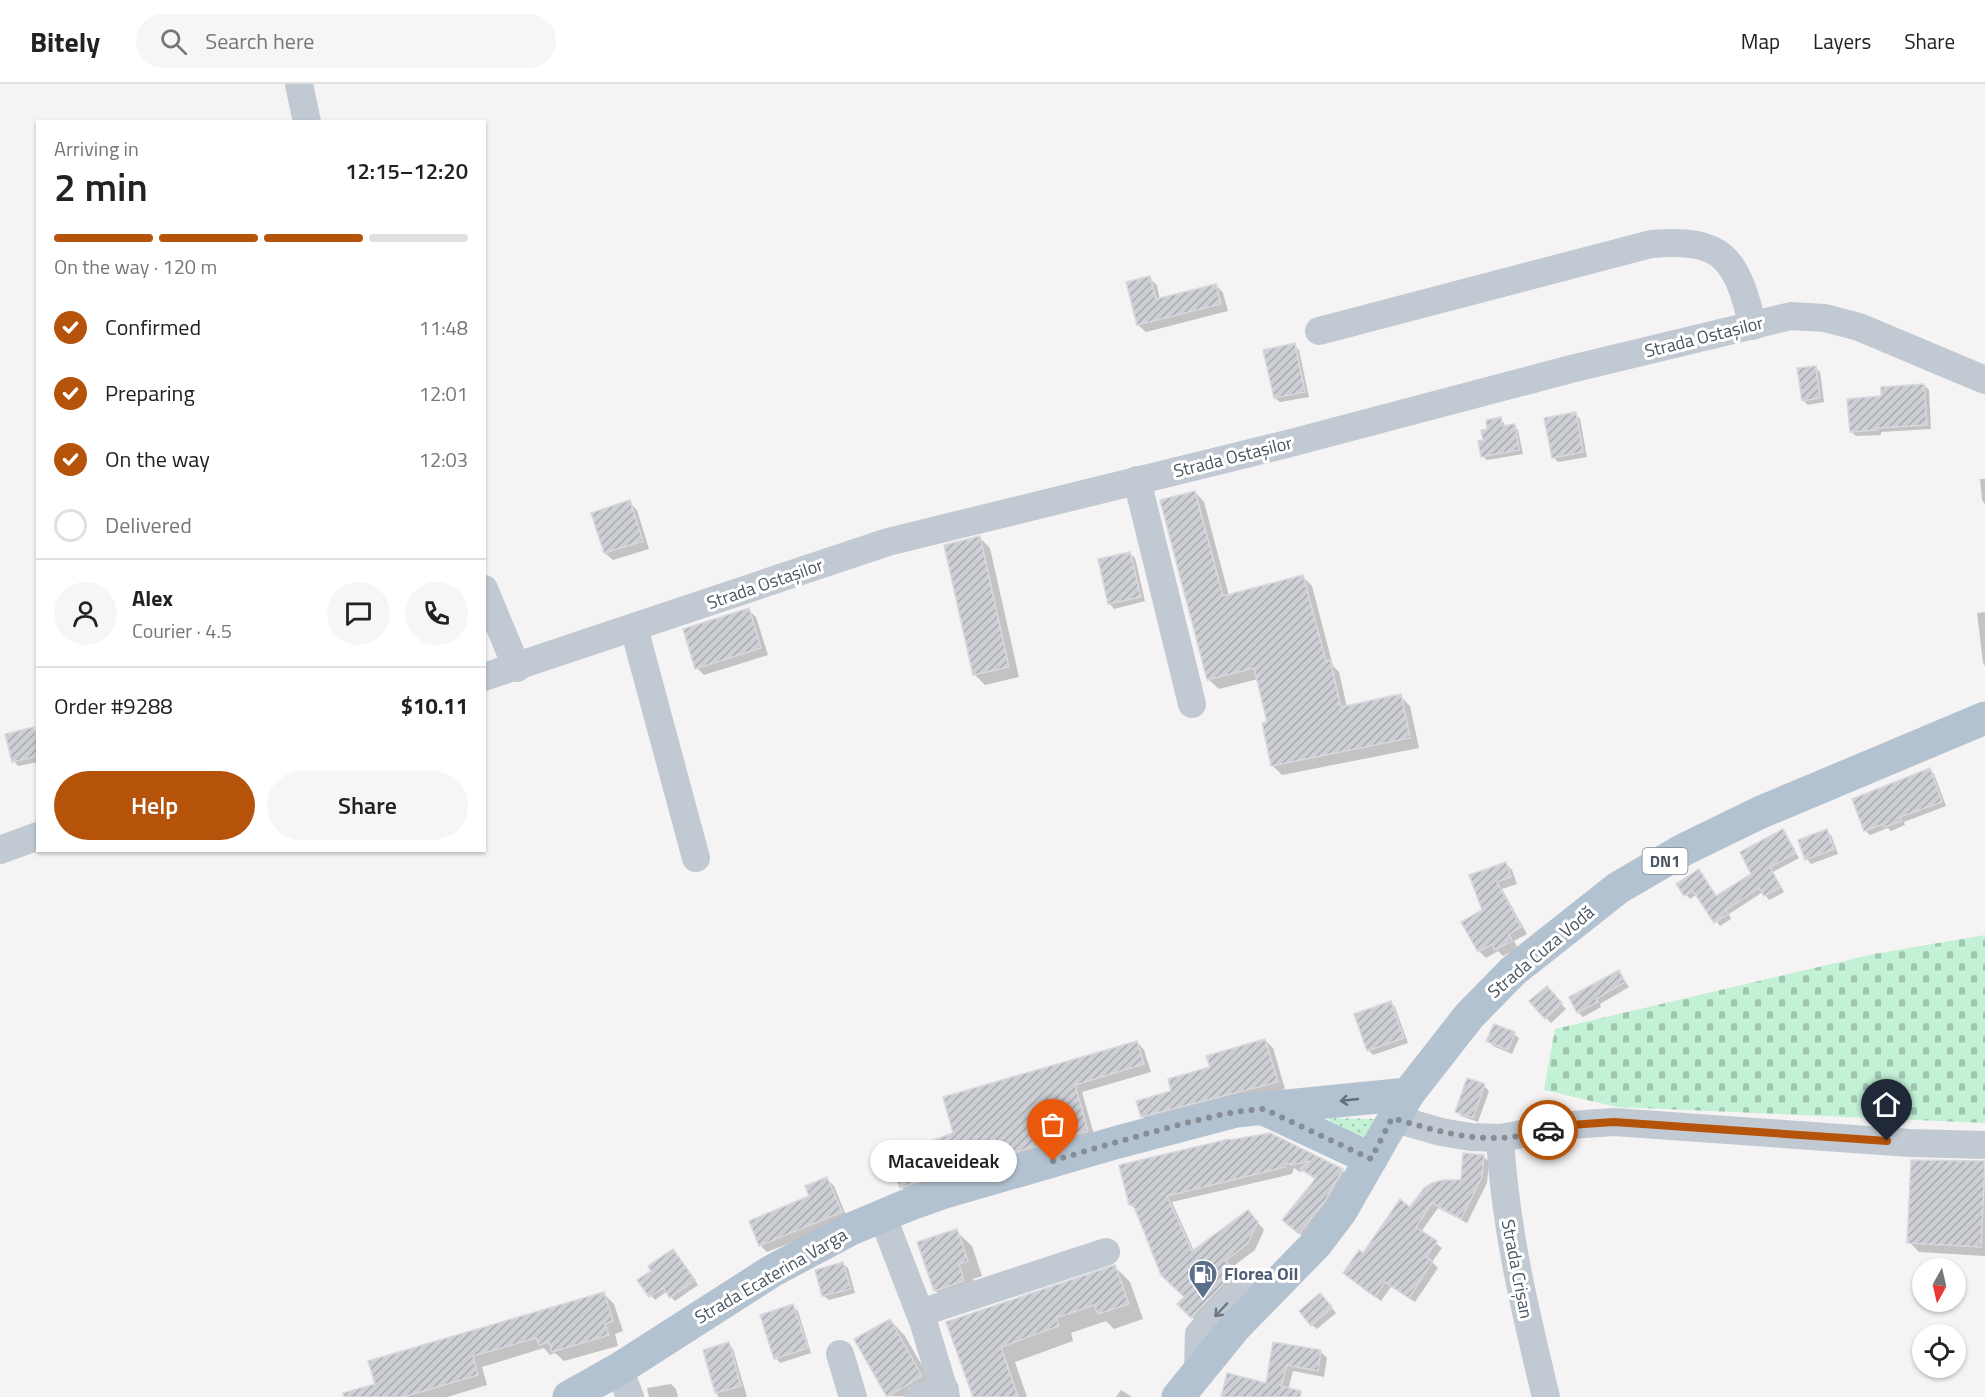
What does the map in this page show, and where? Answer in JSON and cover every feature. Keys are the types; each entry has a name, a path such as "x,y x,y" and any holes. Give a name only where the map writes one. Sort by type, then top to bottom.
{"main road":[{"name":"Strada Cuza Vodă","path":"1178,1397 1235,1327 1316,1244 1341,1211 1400,1106 1468,1016 1514,971 1618,888 1683,850 1759,813 1985,718"},
{"name":"Strada Ecaterina Varga","path":"569,1397 624,1383 772,1271 851,1229 945,1192 1128,1139 1236,1111 1400,1106"},
{"name":"Strada Ecaterina Varga","path":"1264,1109 1371,1159"}],"street":[{"path":"302,86 308,120"},
{"path":"1319,331 1651,244 1678,242 1702,246 1722,255 1737,273 1753,326"},
{"name":"Strada Ostașilor","path":"486,676 517,668 888,542 1287,444 1571,369 1791,316 1825,318 1859,327 1985,380"},
{"path":"1137,480 1192,704"},
{"path":"486,594 517,668"},
{"path":"634,628 696,858"},
{"path":"0,850 36,837"},
{"path":"1400,1106 1441,1132 1471,1137 1500,1138 1570,1125 1614,1122 1910,1143 1985,1144"},
{"name":"Strada Crișan","path":"1500,1138 1509,1230 1527,1323 1546,1397"},
{"path":"882,1215 920,1313 936,1395"},
{"path":"920,1313 1106,1252"},
{"path":"840,1354 853,1397"}],"green space":[{"path":"1985,935 1985,1123 1617,1107 1544,1090 1555,1029 1874,954"},
{"path":"1329,1118 1378,1119 1371,1139 1329,1125"}],"building":[{"path":"1150,276 1156,299 1216,284 1221,304 1137,325 1126,282"},
{"path":"1295,343 1305,392 1274,398 1263,350"},
{"path":"1816,366 1820,398 1802,401 1797,368"},
{"path":"1924,384 1927,425 1850,432 1847,399 1881,396 1881,387"},
{"path":"1576,412 1583,452 1552,458 1544,418"},
{"path":"1501,417 1502,426 1515,424 1519,450 1481,457 1478,441 1483,440 1481,430 1487,429 1486,420"},
{"path":"1195,491 1223,596 1303,575 1326,661 1330,660 1341,707 1401,694 1410,738 1271,766 1262,723 1267,722 1254,668 1207,680 1160,500"},
{"path":"630,500 643,541 604,553 591,513"},
{"path":"980,536 1009,667 973,675 944,545"},
{"path":"1130,552 1141,597 1108,604 1098,559"},
{"path":"749,608 761,648 695,669 683,629"},
{"path":"34,727 36,756 12,762 5,734"},
{"path":"1930,768 1942,802 1900,817 1902,821 1885,827 1883,824 1864,831 1852,799"},
{"path":"1783,829 1796,853 1770,867 1781,887 1764,896 1759,888 1726,910 1728,914 1714,923 1693,891 1684,896 1676,884 1699,869 1716,896 1751,874 1740,852"},
{"path":"1827,829 1834,849 1805,860 1798,840"},
{"path":"1506,862 1511,877 1497,882 1521,927 1509,934 1512,941 1495,950 1492,944 1478,952 1461,922 1482,910 1469,875"},
{"path":"1619,970 1625,982 1596,999 1598,1002 1577,1013 1569,997"},
{"path":"1547,986 1562,1003 1545,1019 1529,1001"},
{"path":"1391,1001 1404,1038 1367,1051 1354,1014"},
{"path":"1494,1024 1515,1032 1508,1050 1486,1041"},
{"path":"1265,1039 1278,1082 1141,1117 1136,1101 1171,1091 1168,1079 1210,1067 1206,1056"},
{"path":"1137,1041 1144,1064 1075,1085 1088,1131 900,1188 888,1156 953,1133 943,1097"},
{"path":"1467,1078 1485,1084 1473,1118 1455,1112"},
{"path":"1270,1133 1343,1169 1325,1201 1299,1234 1282,1220 1316,1178 1300,1169 1310,1161 1292,1165 1287,1163 1285,1167 1167,1196 1192,1251 1248,1210 1258,1222 1248,1243 1225,1261 1243,1276 1224,1283 1191,1318 1177,1304 1184,1297 1161,1275 1133,1204 1129,1205 1119,1165 1229,1139"},
{"path":"1463,1153 1484,1155 1482,1177 1461,1219 1432,1203 1416,1227 1437,1241 1426,1257 1433,1261 1409,1298 1385,1282 1375,1297 1343,1273 1359,1250 1363,1253 1400,1199 1410,1207 1424,1188 1432,1183 1443,1180 1461,1180"},
{"path":"1911,1160 1985,1161 1981,1247 1907,1243"},
{"path":"827,1177 842,1212 759,1246 749,1221 809,1196 805,1186"},
{"path":"957,1229 968,1261 959,1264 964,1281 934,1291 917,1242"},
{"path":"673,1249 695,1280 670,1298 663,1288 649,1297 637,1280 651,1271 648,1266"},
{"path":"843,1262 851,1289 822,1296 815,1270"},
{"path":"1115,1265 1129,1304 1098,1314 1094,1305 1056,1318 1059,1326 1001,1347 1018,1397 973,1397 946,1322"},
{"path":"604,1292 613,1321 605,1324 609,1335 552,1352 549,1342 539,1345 536,1338 473,1356 478,1375 403,1397 344,1397 343,1393 375,1384 368,1361"},
{"path":"1320,1293 1332,1307 1311,1326 1299,1311"},
{"path":"793,1304 808,1348 774,1359 760,1315"},
{"path":"890,1319 922,1376 887,1397 854,1339"},
{"path":"729,1342 741,1386 715,1393 703,1350"},
{"path":"1273,1342 1321,1350 1318,1371 1287,1365 1281,1386 1301,1391 1300,1397 1221,1397 1227,1373 1266,1383"}],"way so far":[{"path":"1053,1161 1201,1119 1236,1111 1264,1109 1371,1159 1392,1118 1441,1132 1471,1137 1500,1138 1548,1130"}],"place":[{"name":"Macaveideak","path":"1053,1161"},
{"name":"Florea Oil","path":"1203,1300"}],"route":[{"path":"1548,1130 1570,1125 1614,1122 1887,1141"}]}
